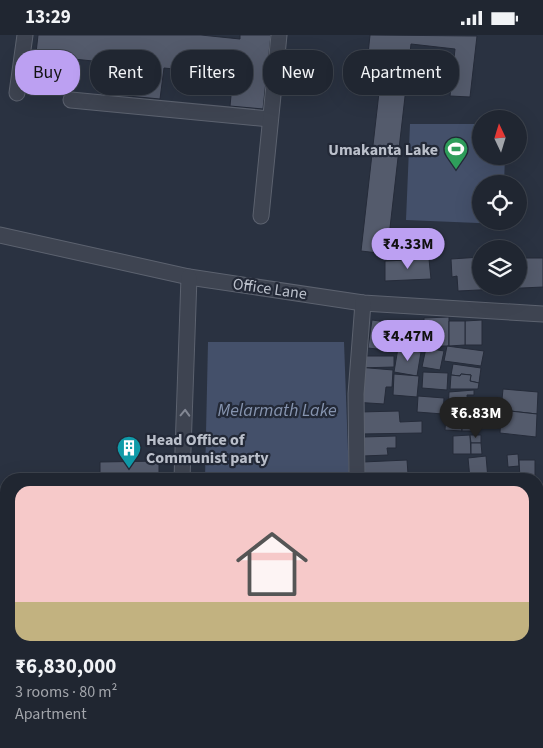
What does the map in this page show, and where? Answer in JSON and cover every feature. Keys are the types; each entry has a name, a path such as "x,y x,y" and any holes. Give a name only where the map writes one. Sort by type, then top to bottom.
{"street":[{"path":"23,50 25,35"},
{"path":"261,216 279,35"},
{"path":"71,99 270,119"},
{"name":"Office Lane","path":"0,235 189,277 362,303 543,314"},
{"path":"182,473 189,277"},
{"path":"357,473 356,386 362,303"}],"water":[{"name":"Umakanta Lake","path":"410,124 472,124 472,165 505,165 504,175 472,175 472,223 406,220"},
{"name":"Melarmath Lake","path":"208,342 344,342 349,473 205,473"}],"building":[{"path":"38,35 201,35 240,39 240,35 271,35 269,50 263,50 263,95 265,95 263,109 230,106 231,95 253,95 253,50 171,50 171,69 164,68 161,91 161,50 90,50 90,61 80,60 80,50 36,50"},
{"path":"370,35 477,36 470,97 450,96 459,95 459,50 411,44 410,50 368,50"},
{"path":"128,95 161,95 160,99"},
{"path":"379,95 405,95 387,254 361,251"},
{"path":"472,258 472,290 458,291 457,276 452,277 451,259"},
{"path":"527,258 543,258 543,287 527,288"},
{"path":"429,259 431,279 385,281 385,261"},
{"path":"449,317 449,346 424,346 424,318"},
{"path":"372,320 423,327 421,346 396,343 395,351 368,348"},
{"path":"482,320 482,345 465,345 465,321"},
{"path":"449,321 465,321 465,345 449,346"},
{"path":"447,346 484,351 481,366 444,361"},
{"path":"398,348 421,352 417,376 394,372"},
{"path":"426,348 444,351 440,370 422,367"},
{"path":"359,356 394,356 394,367 359,368"},
{"path":"453,364 481,368 479,383 470,381 471,375 451,375"},
{"path":"357,367 393,370 392,387 386,387 384,404 353,402"},
{"path":"423,372 448,373 447,390 422,388"},
{"path":"394,374 419,376 417,397 393,395"},
{"path":"461,374 471,375 470,381 479,383 478,389 450,389 451,375 460,376"},
{"path":"503,389 538,392 537,414 501,410"},
{"path":"474,390 474,395 467,395 468,412 448,412 449,392"},
{"path":"418,396 444,398 443,414 417,412"},
{"path":"467,402 477,402 477,412 468,412"},
{"path":"501,410 537,414 536,437 500,433"},
{"path":"399,411 400,422 422,421 422,433 360,434 360,412"},
{"path":"446,415 462,416 462,431 445,430"},
{"path":"462,416 473,416 473,431 462,431"},
{"path":"470,435 471,454 453,454 453,436"},
{"path":"470,435 481,435 481,443 471,443"},
{"path":"396,436 396,448 387,448 388,455 363,456 363,437"},
{"path":"471,443 481,443 482,454 471,454"},
{"path":"518,454 519,466 508,467 507,455"},
{"path":"486,456 487,473 469,473 468,458"},
{"path":"407,460 408,473 364,473 363,462"},
{"path":"519,460 535,460 535,473 520,473"},
{"name":"Head Office of Communist party","path":"159,461 159,473 100,473 100,462"}],"place":[{"name":"Umakanta Lake","path":"456,170"},
{"name":"Head Office of Communist party","path":"129,469"}]}
